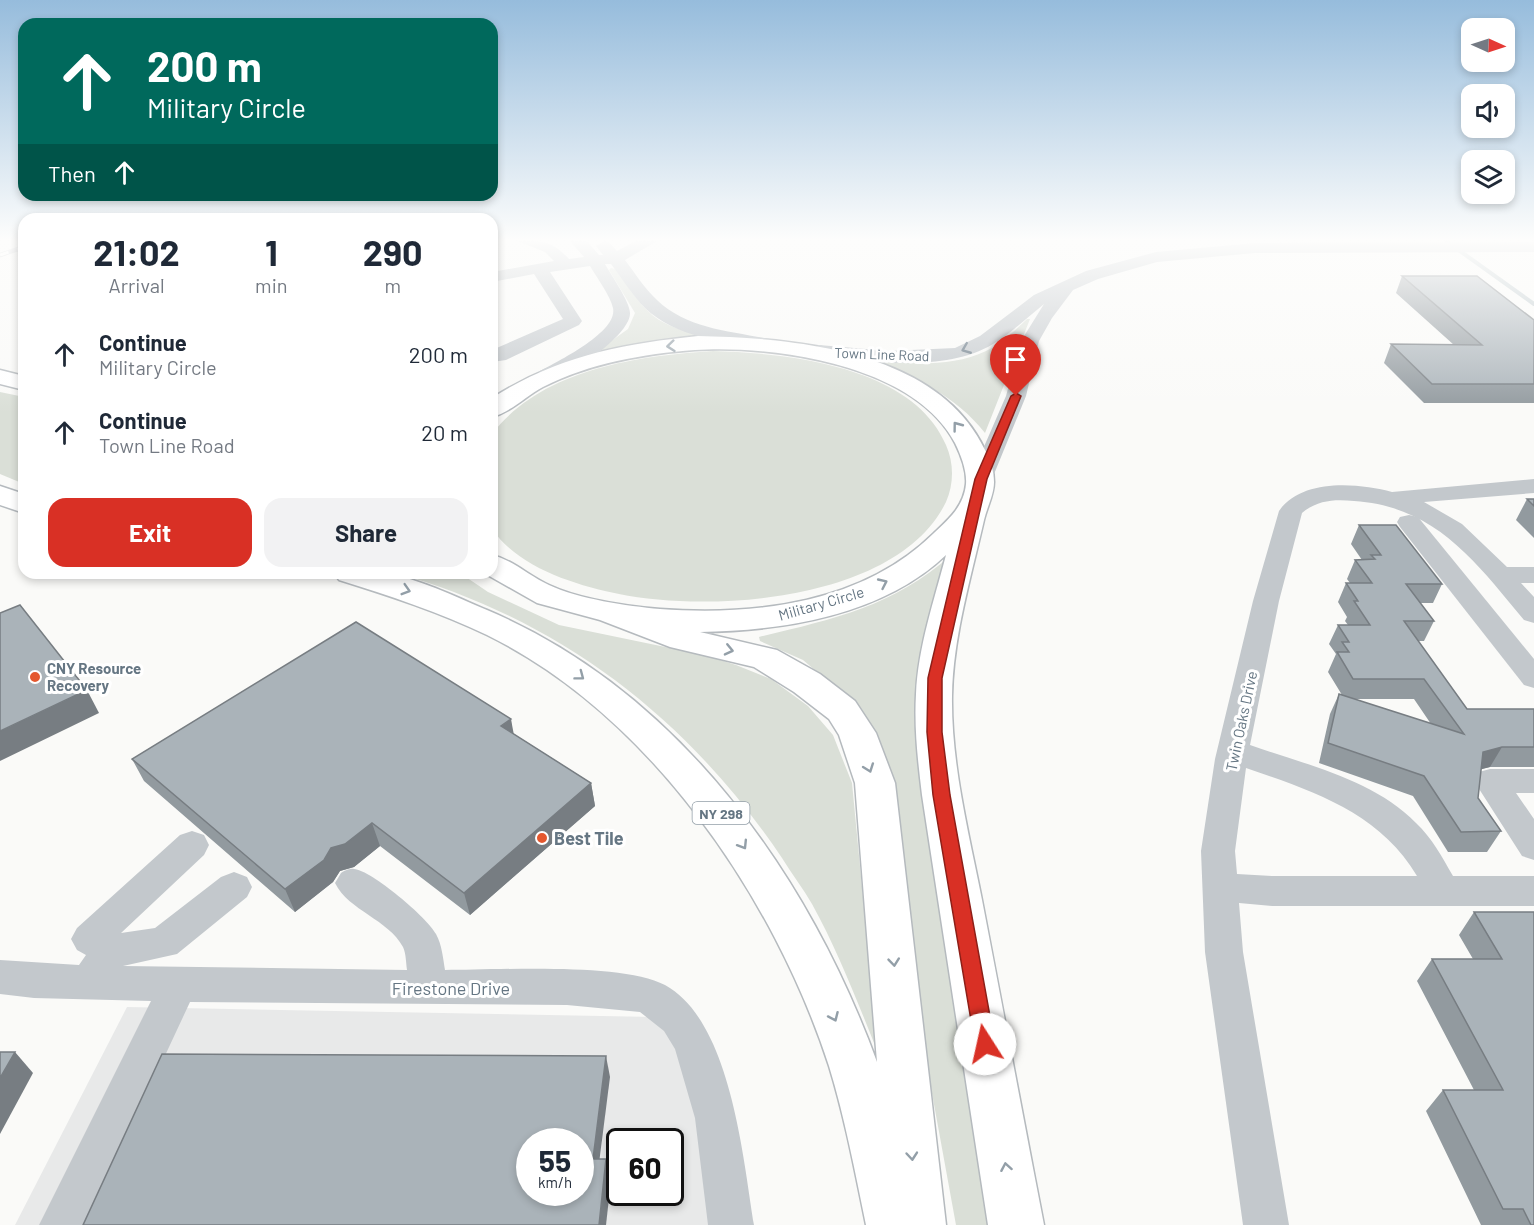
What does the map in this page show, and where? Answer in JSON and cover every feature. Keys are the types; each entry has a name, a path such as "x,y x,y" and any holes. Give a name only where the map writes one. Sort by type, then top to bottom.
{"main road":[{"path":"498,401 547,375 623,353 653,348 722,343 771,345 819,351 899,379 942,408 965,438 976,496 935,678 934,732 942,795 1016,1225"},
{"path":"0,379 18,382"},
{"path":"0,489 18,492"},
{"path":"0,495 18,502"},
{"name":"Military Circle","path":"498,568 540,593 613,614 681,622 761,618 809,609 858,595 904,573 934,550 976,496"},
{"name":"NY 298","path":"369,579 468,611 568,666 623,708 668,749 729,822 784,910 837,1023 854,1068 894,1225"},
{"path":"613,614 682,639 765,658 807,683 842,710 857,733 874,783 918,1225"}],"street":[{"path":"498,357 573,321 558,298"},
{"path":"547,375 610,335 621,319 622,310 615,298"},
{"path":"647,298 665,314 711,332 771,345"},
{"name":"Town Line Road","path":"819,351 899,357 958,353 987,340 1033,304 1044,298"},
{"path":"976,496 1016,396 1030,341 1044,316 1058,298"},
{"path":"1534,486 1401,510 1534,678"},
{"name":"Twin Oaks Drive","path":"1266,1225 1224,952 1218,851 1233,750 1266,601 1291,511 1297,504 1318,495 1353,493 1401,510 1428,510 1442,518 1500,575 1534,614"},
{"path":"1500,575 1534,575"},
{"path":"1233,750 1337,789 1365,804 1401,830 1425,859 1443,891"},
{"path":"1534,781 1490,781 1534,846"},
{"path":"192,845 90,939 112,951 164,943 234,887"},
{"path":"353,883 405,922 422,943 428,988"},
{"path":"1220,887 1272,891 1534,891"},
{"path":"88,982 112,951"},
{"name":"Firestone Drive","path":"0,976 179,985 567,988 632,992 652,998 678,1018 693,1043 716,1118 730,1225"},
{"path":"62,1225 179,985"}],"shaded area":[{"path":"626,298 637,298 653,316 670,326 696,335 593,354 628,329 635,313"},
{"path":"1027,319 1030,319 985,433 961,408 933,389 870,361 929,363 973,356 997,345"},
{"path":"743,352 811,361 845,369 877,381 906,397 930,418 949,452 952,481 946,502 922,535 888,561 846,580 799,592 751,599 703,602 658,600 619,594 584,586 549,573 503,543 498,537 498,428 513,412 537,394 564,380 623,362 684,353"},
{"path":"0,392 18,396 18,482 0,474"},
{"path":"951,555 934,615 991,1225 956,1225 917,1011 885,769 823,677 803,660 760,641 759,637 861,609 907,587"},
{"path":"414,579 469,579 488,592 559,625 704,655 736,665 771,679 808,706 833,735 852,783 878,1053 839,959 808,898 745,807 705,761 662,718 615,680 565,646 512,617 456,593"},
{"path":"127,1007 655,1017 681,1049 703,1152 710,1225 15,1225"}],"building":[{"path":"1428,298 1506,298 1534,320 1534,384 1432,384 1391,344 1482,345"},
{"path":"1527,499 1534,499 1534,506"},
{"path":"1359,525 1396,525 1442,584 1406,584 1434,621 1404,621 1467,709 1534,709 1534,747 1502,747 1483,752 1478,798 1501,831 1461,832 1424,776 1328,743 1339,694 1464,734 1424,679 1353,679 1337,652 1349,652 1342,642 1349,642 1338,625 1370,625 1354,601 1358,601 1346,583 1372,583 1355,560 1375,559 1371,555 1381,555"},
{"name":"CNY Resource Recovery","path":"20,605 87,690 0,731 0,613"},
{"path":"356,622 511,719 501,726 591,783 464,893 372,823 345,844 331,848 324,860 285,889 132,759"},
{"path":"1474,912 1534,912 1534,1225 1531,1225 1523,1209 1503,1209 1443,1090 1503,1090 1432,959 1502,959"},
{"path":"0,1052 15,1052 0,1078"},
{"path":"162,1054 606,1056 594,1151 594,1128 516,1128 516,1206 594,1206 594,1159 606,1159 599,1225 83,1225"}],"waterway":[{"path":"1526,298 1534,304"}],"place":[{"name":"CNY Resource Recovery","path":"35,677"},
{"name":"Best Tile","path":"542,838"}],"route":[{"path":"985,1044 942,795 934,732 935,678 971,512 981,479 1016,396"}]}
